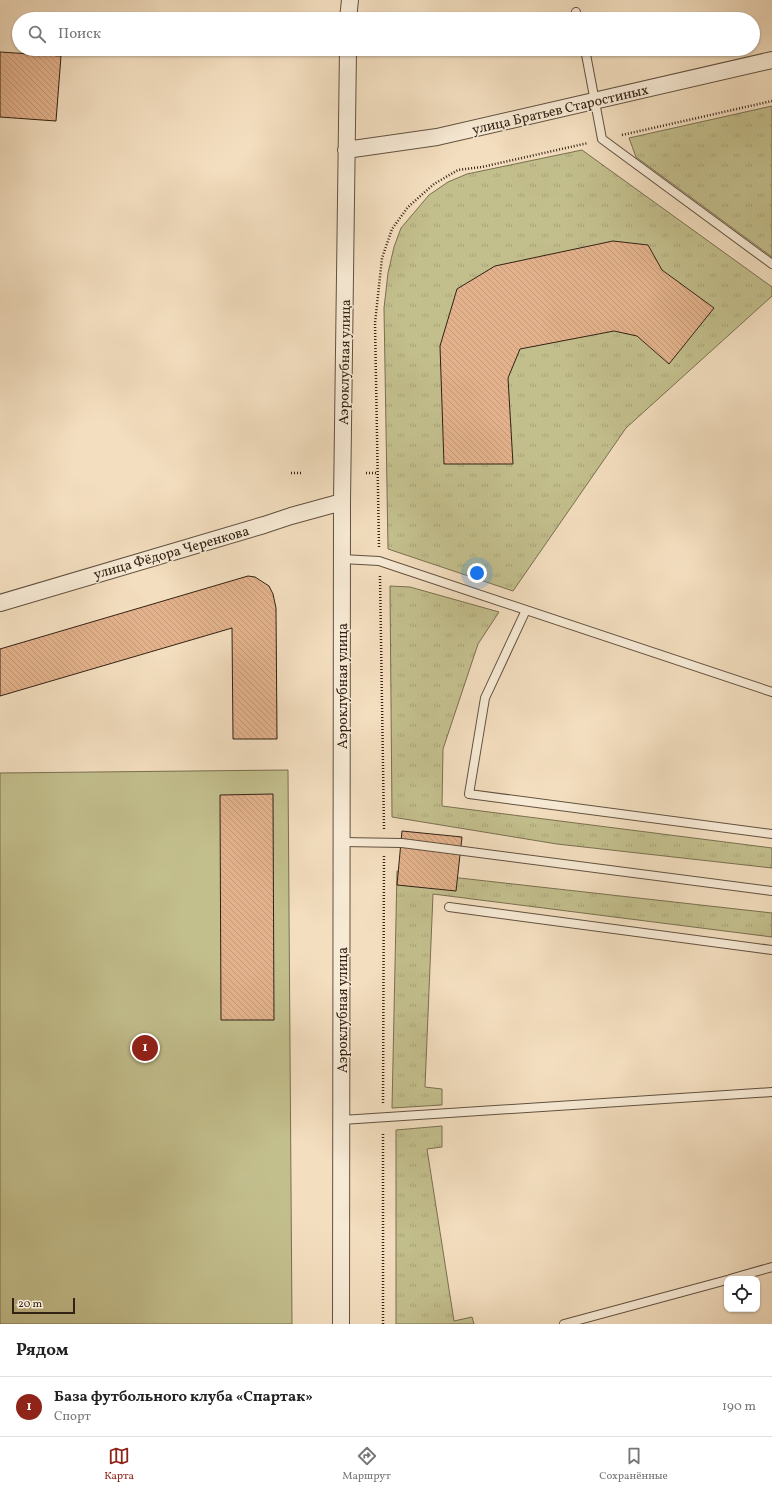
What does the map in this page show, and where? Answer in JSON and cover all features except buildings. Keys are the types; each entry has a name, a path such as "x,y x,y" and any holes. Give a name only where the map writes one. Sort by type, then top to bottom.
{"street":[{"path":"349,12 350,0"},
{"name":"Аэроклубная улица","path":"341,1324 343,842 342,502 348,56"},
{"name":"улица Братьев Старостиных","path":"346,150 437,138 772,60"},
{"name":"улица Фёдора Черенкова","path":"0,603 342,502"}],"lane":[{"path":"586,56 602,139 772,264"},
{"path":"342,559 379,561 772,692"},
{"path":"526,610 485,698 470,794 772,834"},
{"path":"343,842 384,842 772,891"},
{"path":"449,907 772,950"},
{"path":"342,1120 772,1092"},
{"path":"740,1276 772,1268"},
{"path":"564,1324 724,1280"}],"path":[{"path":"383,1111 384,842 375,323 382,258 392,229 408,207 434,184 458,170 482,166 772,101"},
{"path":"291,473 302,473"},
{"path":"366,473 378,473"},
{"path":"382,1324 383,1126"}],"green space":[{"path":"772,106 772,257 636,157 629,138"},
{"path":"582,150 772,287 772,296 626,428 513,591 388,549 384,308 388,273 394,247 401,228 429,195 448,182 467,174"},
{"path":"390,586 410,587 499,612 478,644 443,749 442,806 772,848 772,868 557,844 392,817"},
{"path":"288,770 292,1324 0,1324 0,773"},
{"path":"397,871 772,913 772,937 433,894 425,1087 442,1089 442,1105 392,1108"},
{"path":"442,1126 442,1147 427,1149 454,1321 472,1317 474,1324 396,1324 396,1130"}],"place":[{"name":"База футбольного клуба «Спартак»","path":"145,1048"}]}
